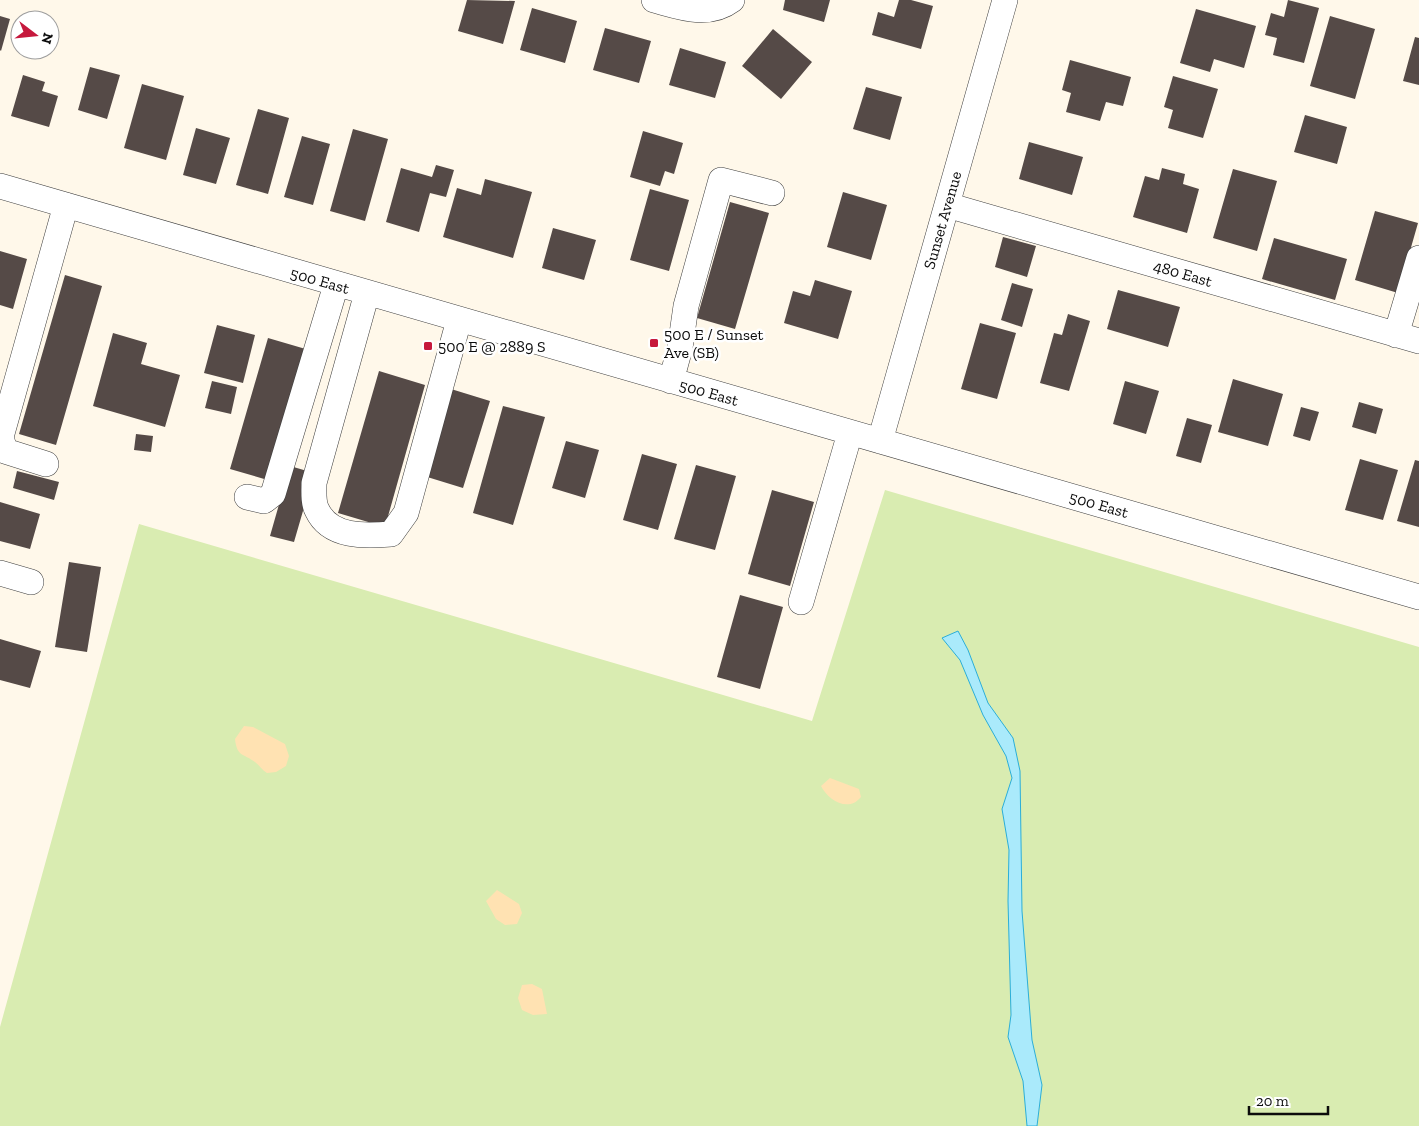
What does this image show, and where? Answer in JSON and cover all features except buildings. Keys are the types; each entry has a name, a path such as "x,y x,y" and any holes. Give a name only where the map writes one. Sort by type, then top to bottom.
{"street":[{"path":"654,0 688,9 705,11 723,7 732,0"},
{"name":"Sunset Avenue","path":"880,441 1005,0"},
{"path":"671,381 680,348 686,306 721,180 772,193"},
{"name":"500 East","path":"0,186 336,285 1419,597"},
{"name":"480 East","path":"947,204 1408,338"},
{"path":"46,464 5,451 1,437 66,205"},
{"path":"1408,338 1419,258"},
{"path":"247,498 264,501 273,494 336,285"},
{"path":"367,293 314,483 316,509 327,525 357,536 391,534 406,513 459,320"},
{"path":"801,602 850,433"},
{"path":"0,573 31,582"}],"green space":[{"path":"885,490 1419,647 1419,1126 0,1126 0,1027 139,524 812,721"}],"sand":[{"path":"244,726 253,727 285,744 289,756 286,766 276,772 267,773 255,762 241,754 237,749 235,739"},
{"path":"830,778 859,789 861,797 856,802 850,804 839,803 833,800 821,786"},
{"path":"497,890 519,904 522,913 517,924 505,925 496,919 486,901"},
{"path":"532,984 542,989 547,1014 533,1015 522,1010 518,998 522,985"}],"water":[{"path":"958,631 968,650 988,703 1013,738 1020,771 1022,911 1032,1040 1042,1085 1037,1126 1027,1126 1023,1081 1008,1037 1011,1015 1008,901 1009,850 1002,809 1012,778 1006,756 983,715 960,660 942,638"}],"place":[{"name":"500 E / Sunset Ave (SB)","path":"654,343"},
{"name":"500 E @ 2889 S","path":"428,346"}]}
